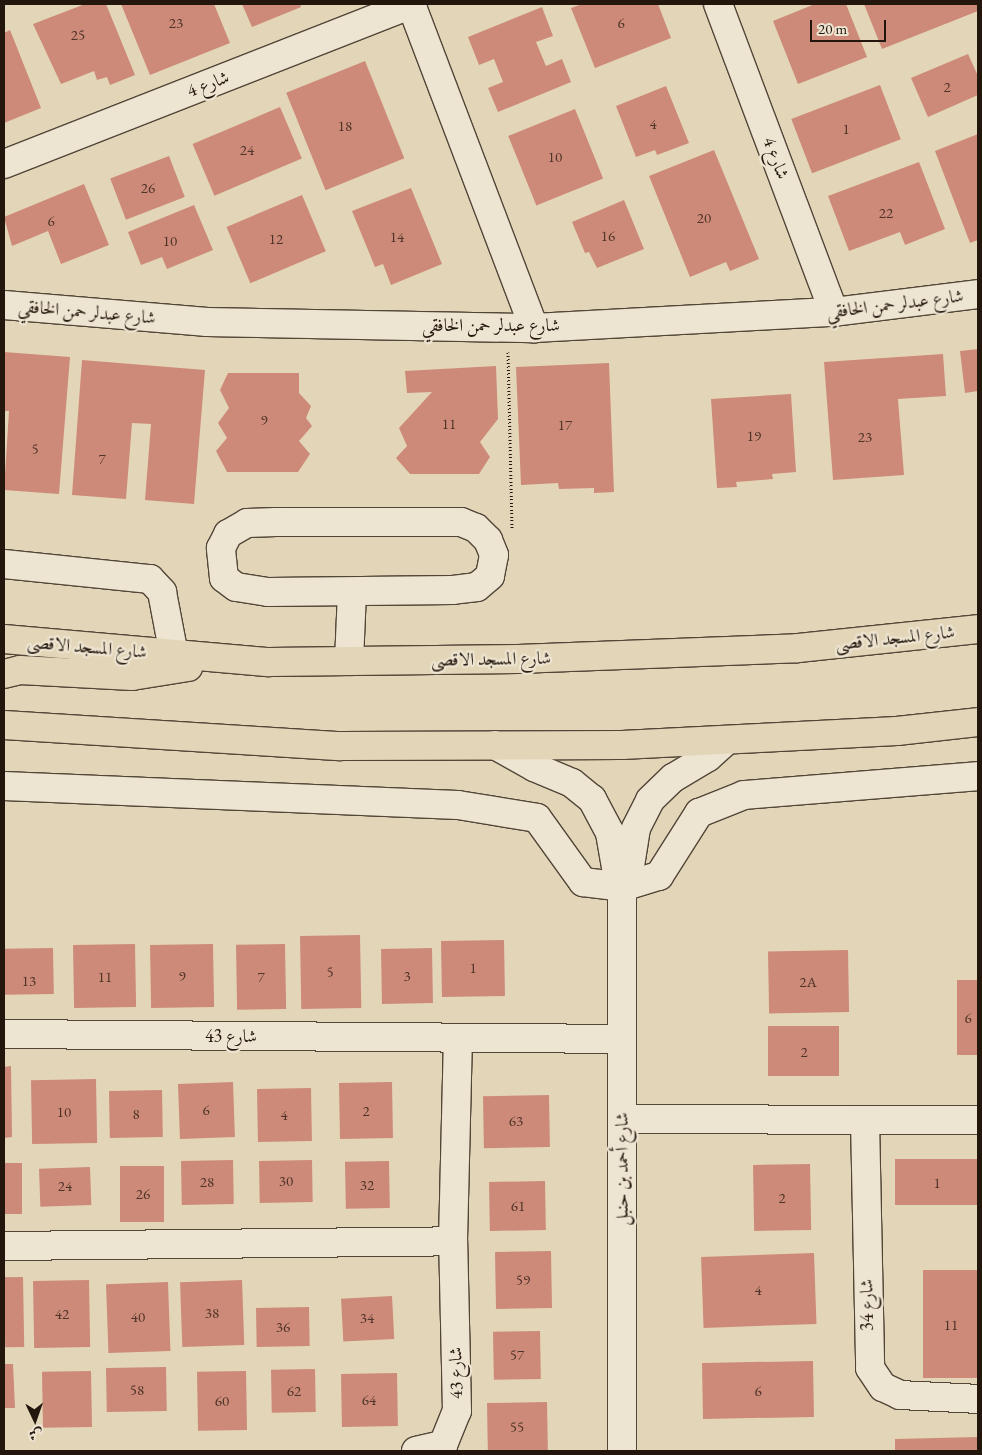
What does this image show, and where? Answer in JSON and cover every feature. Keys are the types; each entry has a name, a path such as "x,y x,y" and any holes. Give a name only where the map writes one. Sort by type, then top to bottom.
{"main road":[{"name":"شارع المسجد الاقصى","path":"4,639 226,660 349,661 518,659 798,648 978,629"},
{"path":"4,674 20,670 132,676 226,660"},
{"path":"4,725 340,746 622,745 896,731 974,721"}],"street":[{"name":"شارع 4","path":"4,164 412,4 534,328"},
{"name":"شارع 4","path":"718,4 834,312"},
{"name":"شارع عبدلر حمن الخافقي","path":"4,305 206,322 534,328 834,312 978,294"},
{"path":"461,522 476,528 488,540 494,555 490,576 477,587 352,593 268,592 236,587 224,578 221,548 228,534 247,523 461,522"},
{"path":"4,564 150,579 162,592 174,656"},
{"path":"349,661 352,593"},
{"name":"شارع أحمد بن حنبل","path":"622,1451 622,887 630,866 636,828 650,800 673,778 708,757 727,740"},
{"name":"شارع أحمد بن حنبل","path":"495,745 534,767 572,783 592,799 610,833 616,873 622,887"},
{"path":"4,786 458,804 537,818 583,882 622,887 659,876 699,813 744,796 978,776"},
{"name":"شارع 43","path":"4,1034 622,1039"},
{"name":"شارع 43","path":"416,1451 443,1445 457,1411 453,1241 458,1038"},
{"path":"622,1119 978,1120"},
{"name":"شارع 34","path":"865,1120 870,1368 883,1387 900,1395 978,1399"},
{"path":"4,1246 453,1241"}],"path":[{"path":"508,327 512,535"}],"building":[{"path":"85,4 106,4 135,75 110,85 107,77 97,80 94,71 61,84 33,24"},
{"path":"121,4 214,4 230,43 150,75"},
{"path":"242,4 300,4 301,7 252,27"},
{"path":"582,4 658,4 671,38 595,68 571,8"},
{"path":"815,4 846,4 867,57 798,84 773,21"},
{"path":"864,4 978,4 978,11 882,49"},
{"path":"542,7 553,36 536,42 546,66 562,59 571,82 498,112 488,88 503,82 494,59 479,65 468,37"},
{"path":"10,30 41,108 4,123 4,33"},
{"path":"968,54 978,76 978,95 928,117 911,78"},
{"path":"365,61 404,158 326,190 286,93"},
{"path":"880,85 901,139 812,173 791,119"},
{"path":"666,86 689,143 657,155 655,150 636,157 616,106"},
{"path":"280,107 302,159 214,196 193,144"},
{"path":"575,109 603,179 536,206 508,136"},
{"path":"978,134 978,240 970,243 935,151"},
{"path":"714,150 759,259 730,271 726,262 690,277 649,176"},
{"path":"169,156 185,197 126,220 110,179"},
{"path":"919,162 945,229 905,245 900,232 849,251 828,196"},
{"path":"84,184 109,245 61,264 48,231 12,246 4,217"},
{"path":"411,188 442,264 391,285 383,264 375,267 352,211"},
{"path":"302,195 326,251 250,283 227,227"},
{"path":"624,200 644,249 597,268 589,252 585,253 572,222"},
{"path":"194,205 213,250 167,269 162,257 141,265 128,232"},
{"path":"978,349 978,391 965,393 960,351"},
{"path":"4,352 70,357 59,494 4,490 9,411 4,411"},
{"path":"943,354 946,396 898,399 904,475 833,480 824,362"},
{"path":"82,360 205,370 194,504 145,500 151,424 132,423 126,499 72,495"},
{"path":"609,363 614,492 594,493 594,488 559,489 558,483 521,485 516,367"},
{"path":"496,366 498,419 480,442 490,457 479,474 410,474 396,458 407,446 399,428 432,392 407,393 405,371"},
{"path":"228,373 299,373 299,393 311,406 306,418 312,426 299,441 310,454 298,472 227,472 216,451 227,438 218,423 229,408 220,390"},
{"path":"791,394 796,472 772,474 773,479 736,482 737,487 717,488 711,399"},
{"path":"360,935 361,1008 301,1009 300,936"},
{"path":"504,940 505,996 442,997 441,941"},
{"path":"135,944 136,1007 74,1008 73,945"},
{"path":"213,944 214,1007 151,1008 150,945"},
{"path":"285,944 286,1009 237,1010 236,945"},
{"path":"53,948 54,994 5,995 4,949"},
{"path":"432,948 433,1003 382,1004 381,949"},
{"path":"848,950 849,1012 769,1013 768,951"},
{"path":"957,980 978,980 978,1055 957,1055"},
{"path":"768,1026 839,1026 839,1076 768,1076"},
{"path":"11,1066 12,1137 4,1138 4,1067"},
{"path":"96,1079 97,1143 32,1144 31,1080"},
{"path":"233,1082 235,1137 180,1139 178,1084"},
{"path":"392,1082 393,1138 340,1139 339,1083"},
{"path":"311,1088 312,1141 258,1142 257,1089"},
{"path":"162,1090 163,1137 110,1138 109,1091"},
{"path":"549,1095 550,1147 484,1148 483,1096"},
{"path":"895,1159 978,1159 978,1205 895,1205"},
{"path":"233,1160 234,1204 182,1205 181,1161"},
{"path":"312,1160 313,1202 260,1203 259,1161"},
{"path":"389,1161 390,1208 346,1209 345,1162"},
{"path":"4,1163 22,1163 22,1214 4,1214"},
{"path":"810,1164 811,1230 754,1231 753,1165"},
{"path":"120,1166 164,1166 164,1222 120,1222"},
{"path":"90,1167 91,1205 40,1207 39,1169"},
{"path":"545,1181 546,1230 490,1231 489,1182"},
{"path":"551,1251 552,1308 496,1309 495,1252"},
{"path":"814,1253 816,1324 704,1328 701,1257"},
{"path":"923,1270 978,1270 978,1378 923,1378"},
{"path":"4,1277 23,1277 24,1347 5,1347"},
{"path":"89,1280 90,1347 34,1348 33,1281"},
{"path":"242,1280 244,1345 182,1347 180,1282"},
{"path":"168,1282 170,1351 108,1353 106,1284"},
{"path":"392,1296 394,1339 343,1342 341,1299"},
{"path":"309,1307 310,1346 257,1347 256,1308"},
{"path":"540,1331 541,1379 494,1380 493,1332"},
{"path":"813,1361 814,1417 703,1419 702,1363"},
{"path":"4,1364 13,1364 15,1408 4,1408"},
{"path":"166,1367 167,1411 107,1412 106,1368"},
{"path":"315,1369 316,1412 272,1413 271,1370"},
{"path":"91,1371 92,1427 43,1428 42,1372"},
{"path":"246,1371 247,1430 198,1431 197,1372"},
{"path":"397,1373 398,1426 342,1427 341,1374"},
{"path":"547,1402 548,1451 488,1451 487,1403"},
{"path":"978,1437 978,1451 895,1451 895,1439"}]}
